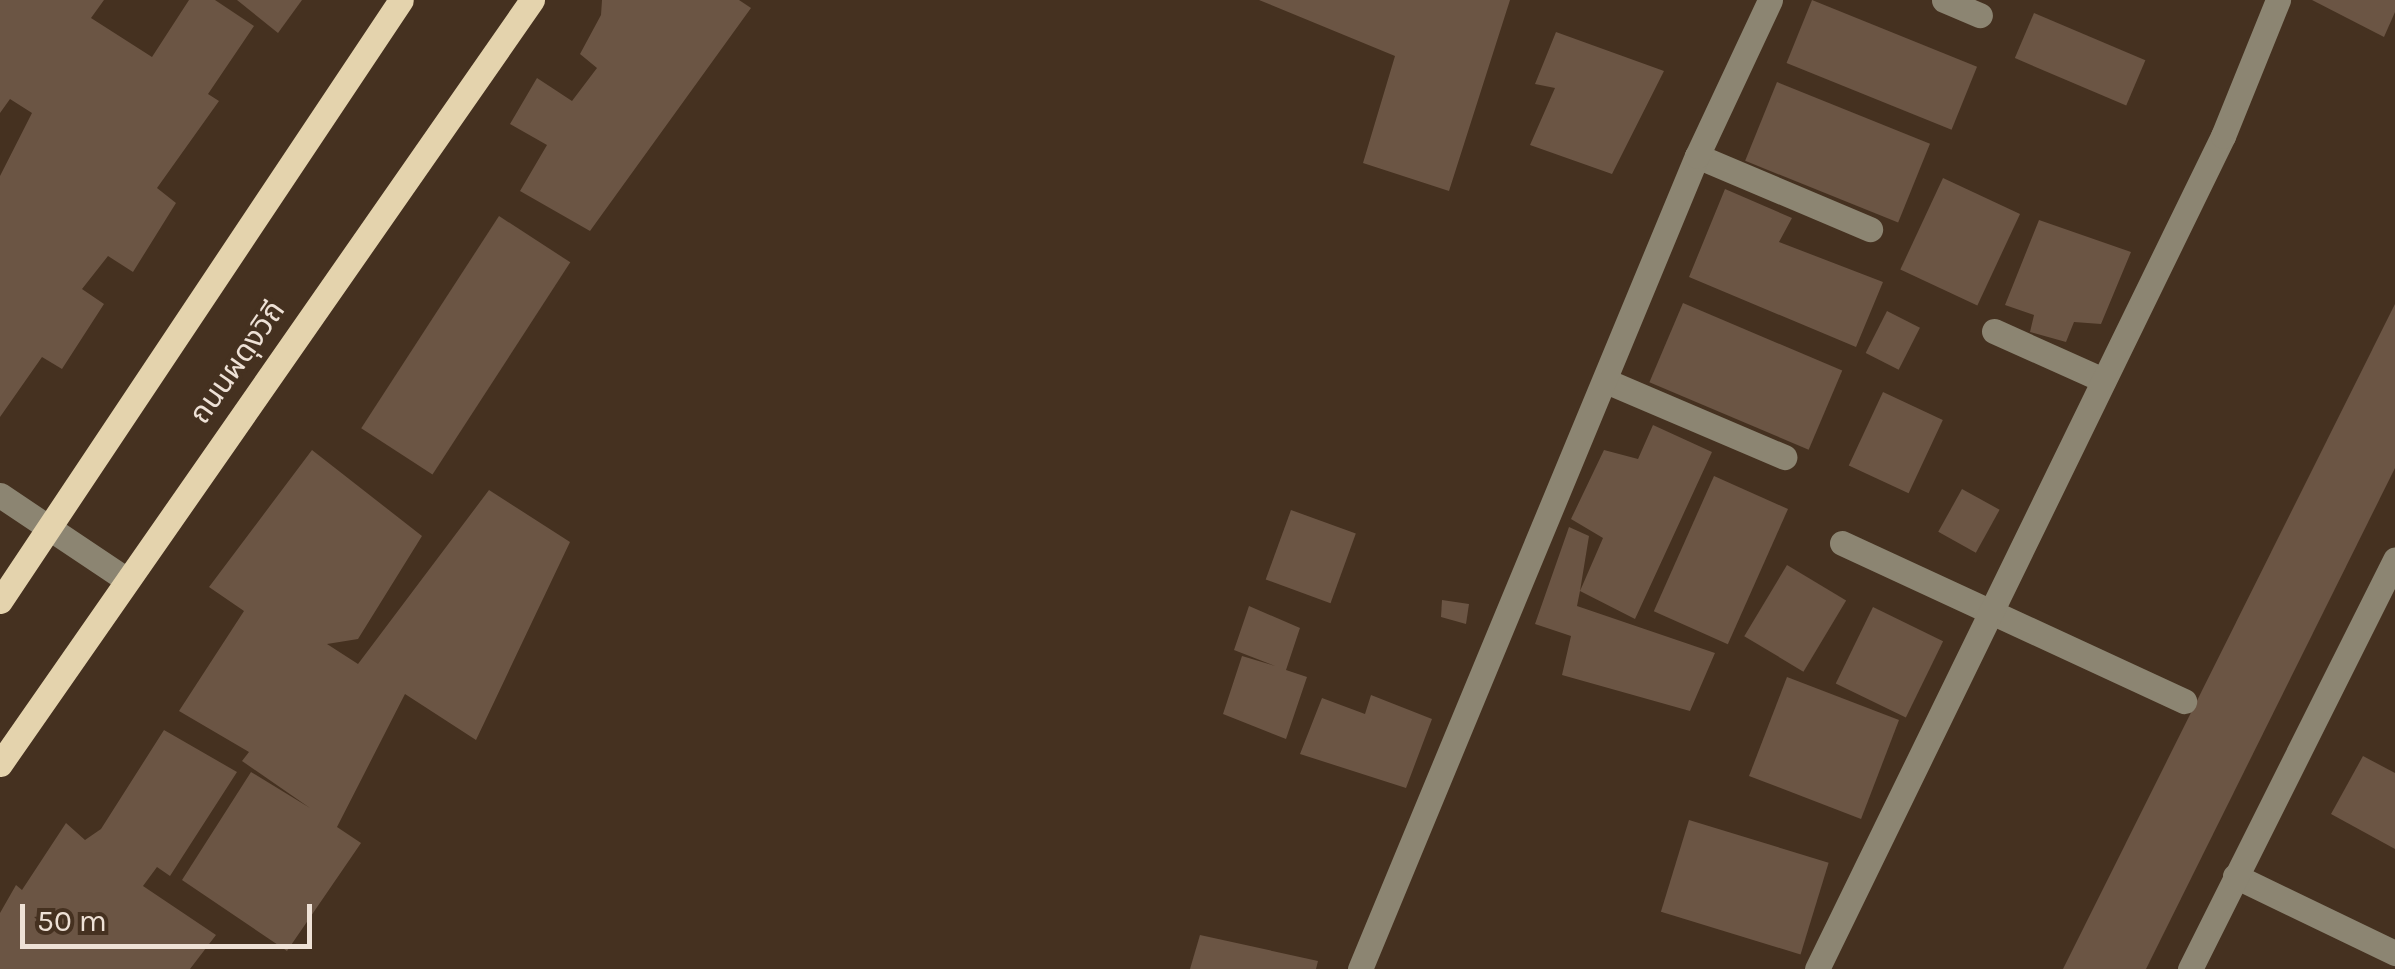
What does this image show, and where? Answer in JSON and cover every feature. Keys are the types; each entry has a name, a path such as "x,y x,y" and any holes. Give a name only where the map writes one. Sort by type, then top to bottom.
{"main road":[{"path":"0,601 401,0"},
{"name":"ถนนผดุงวิถี","path":"0,764 124,578 532,0"}],"street":[{"path":"1360,969 1697,156 1770,0"},
{"path":"1944,0 1980,15"},
{"path":"1817,969 2223,136 2278,0"},
{"path":"1697,156 1870,229"},
{"path":"1994,332 2103,380"},
{"path":"1606,380 1784,457"},
{"path":"0,495 124,578"},
{"path":"1842,544 2184,700"},
{"path":"2190,969 2395,559"},
{"path":"2235,876 2395,953"}],"building":[{"path":"0,0 104,0 91,18 152,57 189,0 215,0 254,26 208,94 219,101 157,188 176,203 133,272 108,256 82,289 104,304 62,369 42,357 0,417 0,176 32,113 10,99 0,113"},
{"path":"237,0 302,0 278,33"},
{"path":"602,0 739,0 751,8 590,231 520,191 547,145 510,124 537,78 572,101 597,68 580,54 601,15"},
{"path":"1259,0 1510,0 1449,191 1363,163 1395,56"},
{"path":"1812,0 1977,67 1952,130 1787,63"},
{"path":"2312,0 2395,0 2395,12 2384,37"},
{"path":"2034,13 2145,60 2126,105 2015,58"},
{"path":"1556,32 1664,71 1612,174 1530,145 1555,88 1535,84"},
{"path":"1777,82 1930,144 1898,223 1745,161"},
{"path":"1943,178 2020,214 1977,305 1900,270"},
{"path":"1725,189 1792,218 1779,242 1883,282 1856,347 1689,277"},
{"path":"499,216 570,262 432,474 361,428"},
{"path":"2039,220 2131,252 2101,324 2074,322 2066,342 2030,332 2034,315 2005,305"},
{"path":"1683,303 1842,371 1809,450 1649,382"},
{"path":"2395,304 2395,468 2146,969 2063,969"},
{"path":"1887,311 1920,328 1899,370 1866,353"},
{"path":"1883,392 1943,420 1909,493 1849,465"},
{"path":"1653,425 1712,452 1635,619 1580,591 1603,538 1571,519 1604,450 1638,459"},
{"path":"312,450 422,536 358,639 327,644 358,664 489,490 570,542 476,740 405,694 337,827 361,843 287,951 182,880 251,772 310,808 242,761 249,752 179,711 244,611 209,587"},
{"path":"1714,476 1788,509 1728,644 1654,611"},
{"path":"1962,489 2000,510 1976,553 1938,532"},
{"path":"1291,510 1356,534 1331,603 1266,580"},
{"path":"1569,527 1589,536 1577,606 1715,653 1690,711 1562,675 1571,636 1535,624"},
{"path":"1787,565 1846,601 1803,672 1744,636"},
{"path":"1442,600 1469,604 1466,624 1441,617"},
{"path":"1249,606 1300,628 1286,670 1307,677 1286,739 1223,714 1242,656 1275,666 1234,650"},
{"path":"1873,607 1943,641 1906,718 1836,683"},
{"path":"1787,677 1899,720 1861,819 1749,776"},
{"path":"1371,695 1432,719 1406,788 1300,754 1322,698 1365,714"},
{"path":"164,730 237,772 170,876 157,867 143,886 216,935 190,969 0,969 0,913 16,885 22,890 66,823 85,840 101,829"},
{"path":"2363,756 2395,773 2395,849 2331,814"},
{"path":"1689,820 1829,863 1801,954 1661,912"},
{"path":"1200,935 1318,961 1316,969 1190,969"}]}
